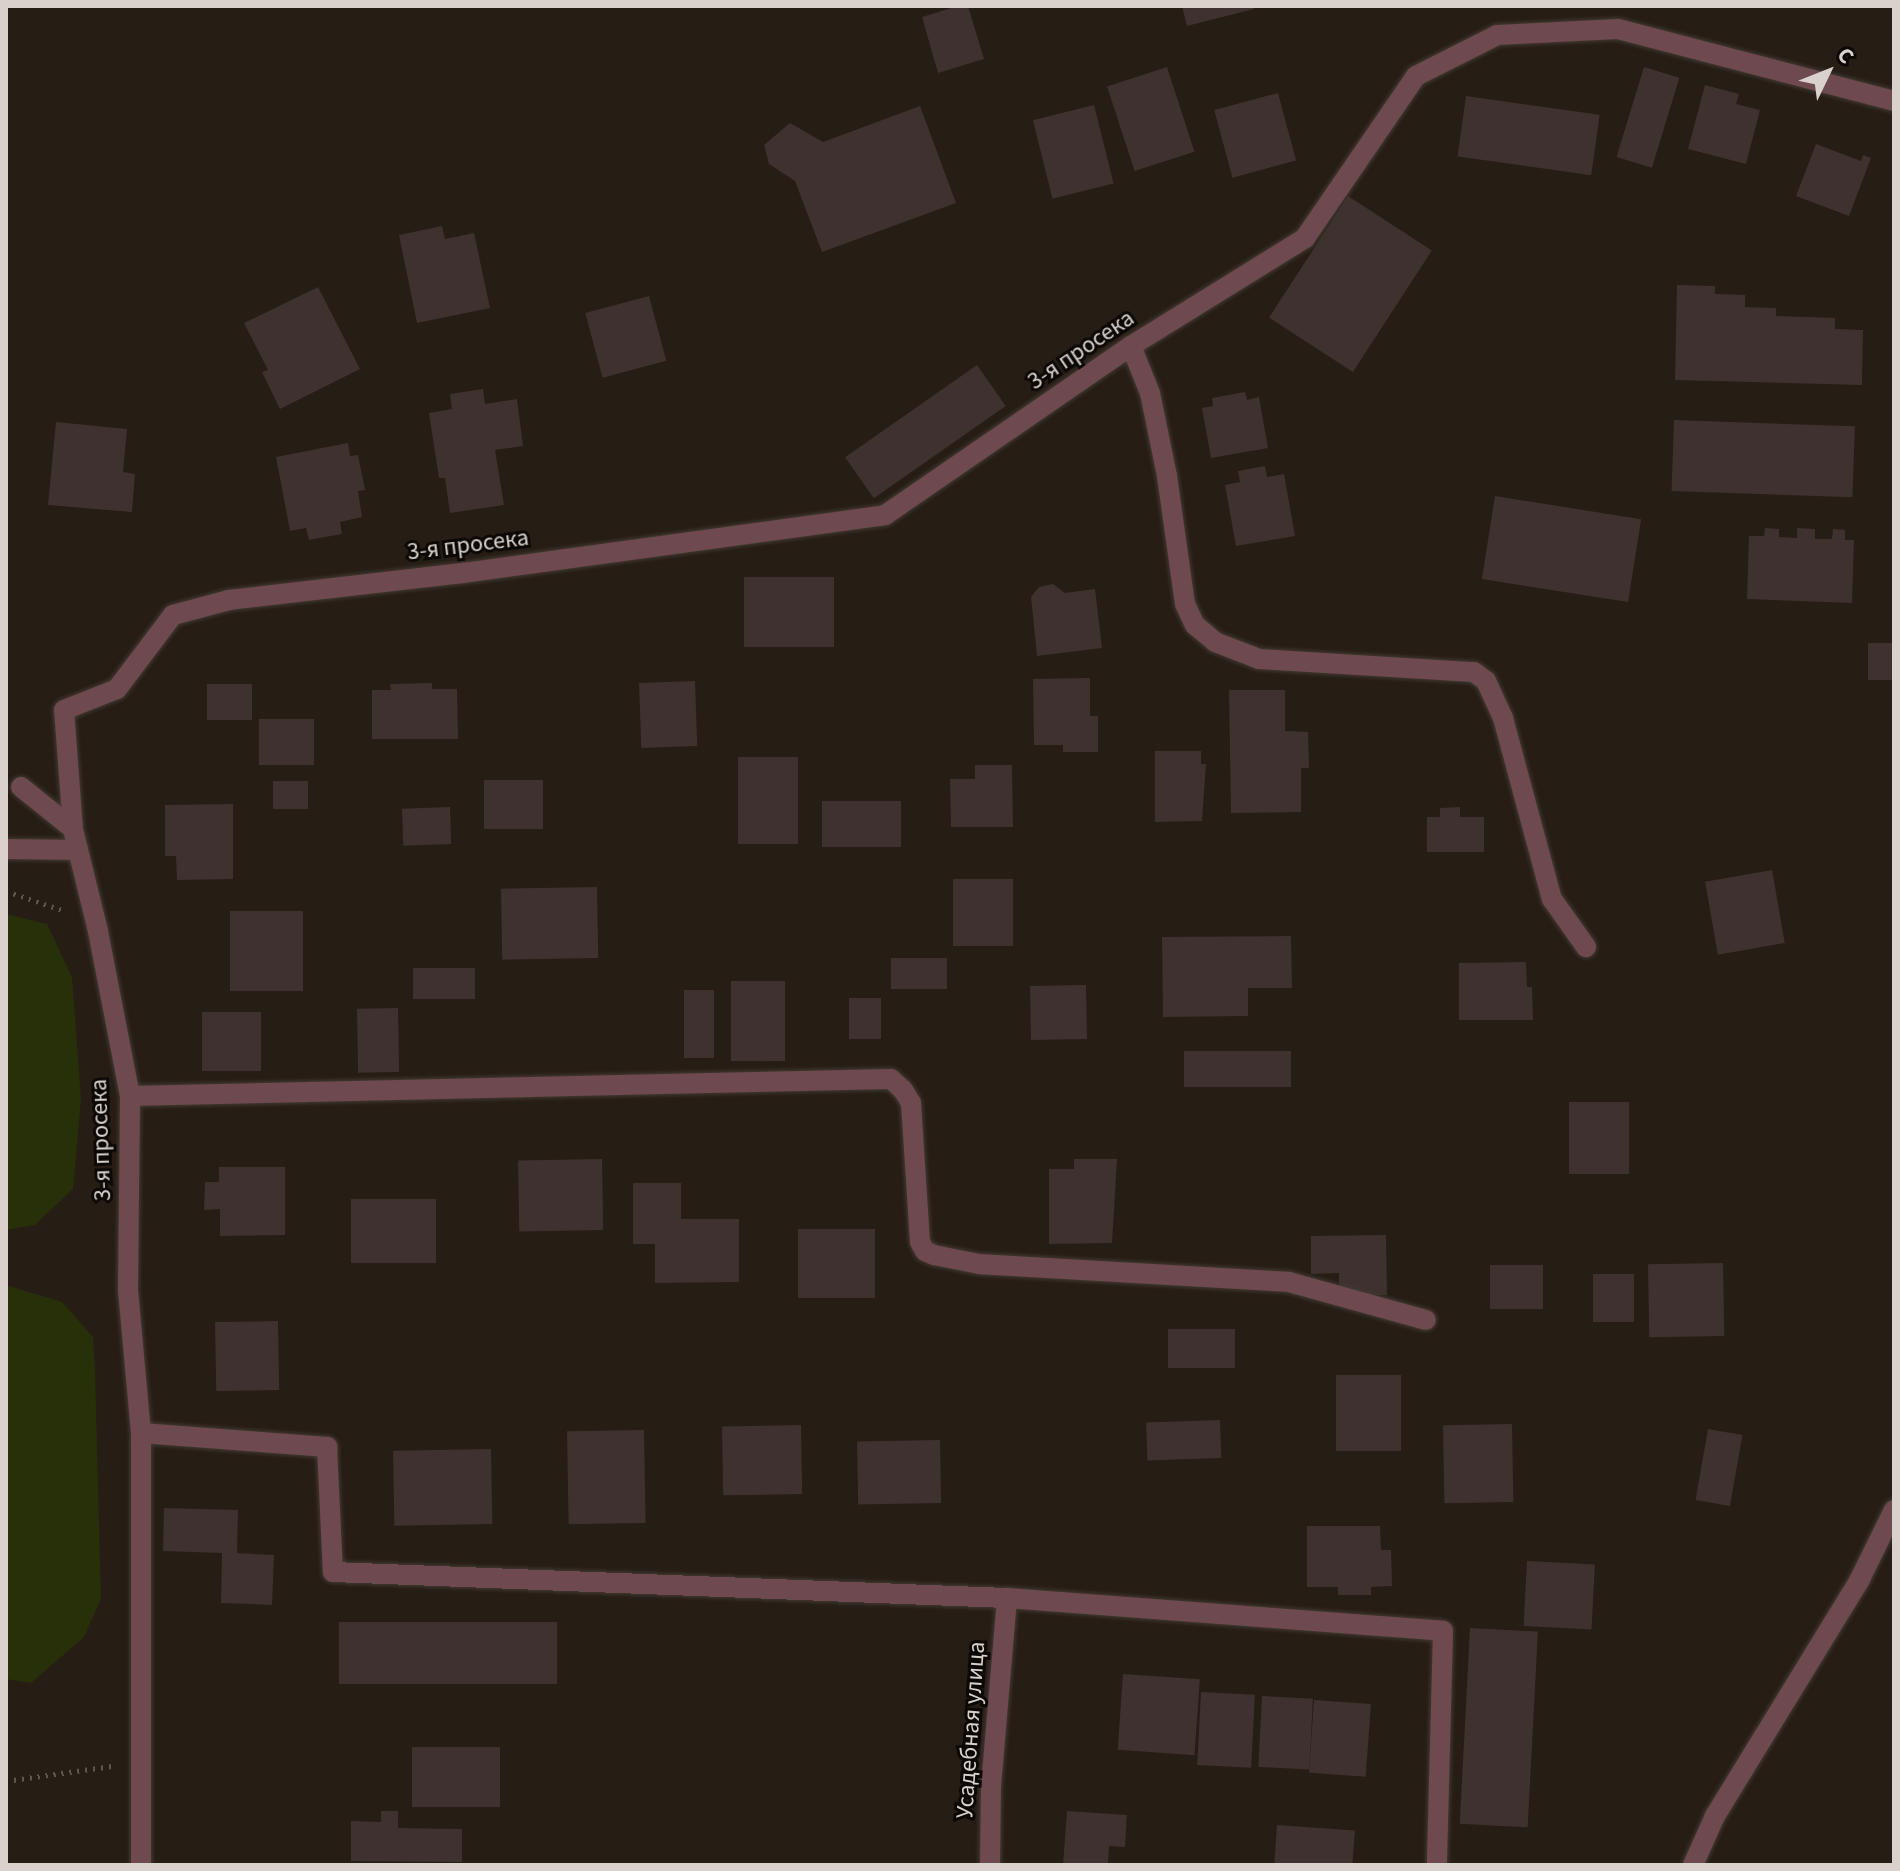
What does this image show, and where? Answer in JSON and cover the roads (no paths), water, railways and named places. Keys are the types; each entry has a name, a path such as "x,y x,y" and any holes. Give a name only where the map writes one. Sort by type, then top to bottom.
{"street":[{"name":"3-я просека","path":"141,1865 141,1433 128,1290 130,1096 98,931 73,829 64,710 117,689 173,615 229,600 885,515 1131,346 1305,238 1416,76 1497,35 1618,29 1894,101"},
{"path":"1131,346 1150,393 1167,476 1185,604 1195,625 1215,642 1259,659 1474,672 1486,681 1503,718 1552,899 1586,947"},
{"path":"21,787 73,829"},
{"path":"6,849 78,850"},
{"path":"130,1096 891,1079 911,1103 920,1242 925,1251 979,1264 1289,1282 1426,1320"},
{"path":"141,1433 327,1447 333,1572 1007,1598 1443,1631 1437,1865"},
{"path":"1693,1865 1715,1816 1860,1579 1894,1510"},
{"name":"Усадебная улица","path":"990,1865 991,1786 1007,1598"}]}
